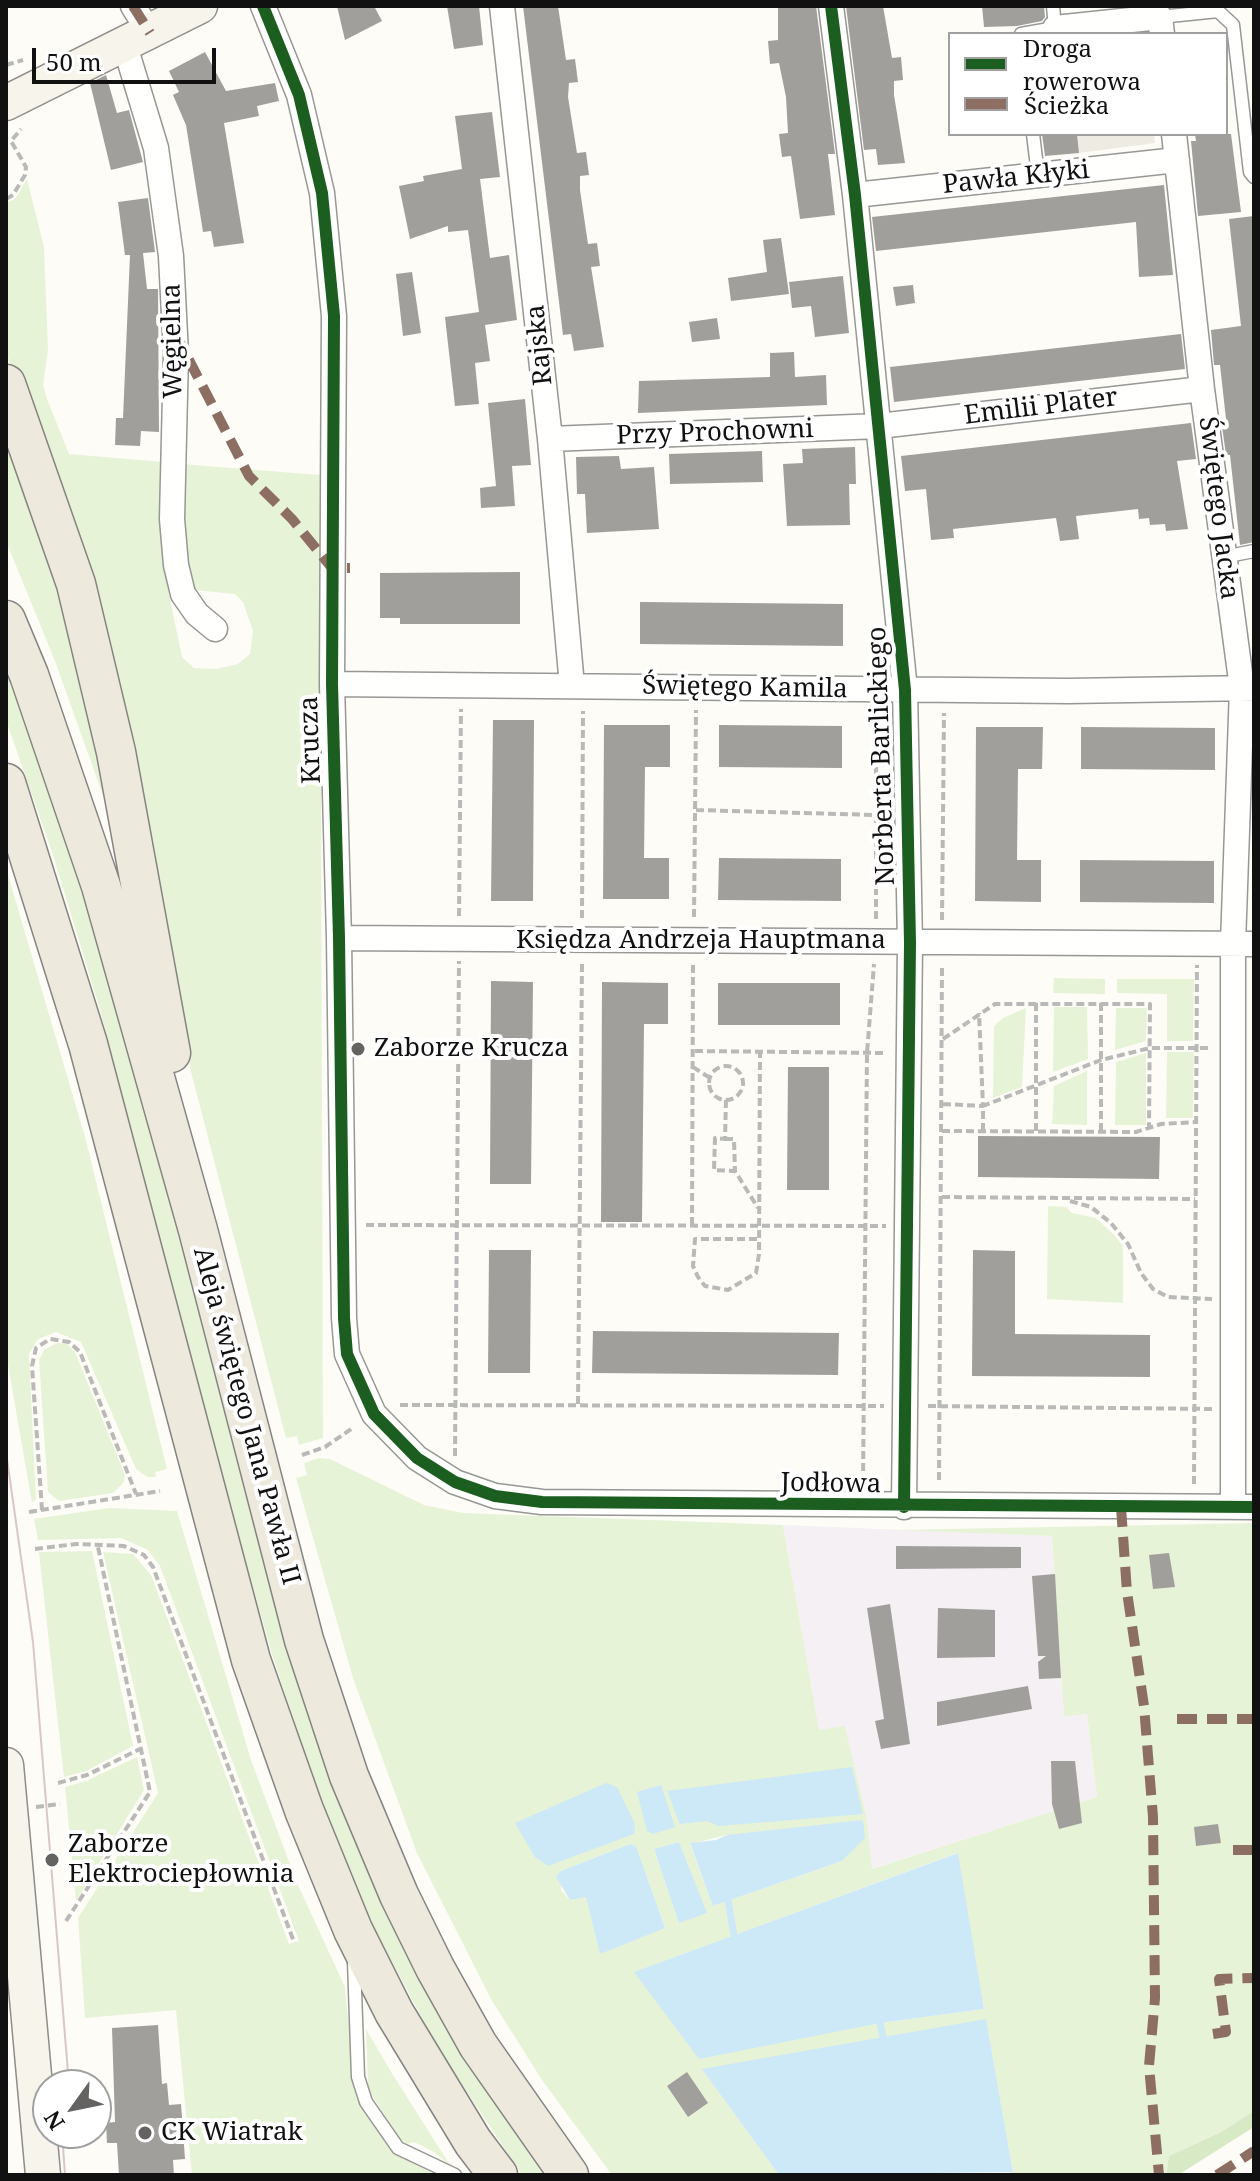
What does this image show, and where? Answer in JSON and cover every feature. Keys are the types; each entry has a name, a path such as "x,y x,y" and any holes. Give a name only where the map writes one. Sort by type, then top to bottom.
{"main road":[{"path":"6,384 76,584 116,752 159,981 198,1230"},
{"name":"Aleja świętego Jana Pawła II","path":"6,620 29,675 101,886 198,1230 304,1640 349,1776 399,1895 435,1968 496,2072 569,2175"},
{"path":"6,783 88,1044 251,1660 304,1810 353,1930 431,2076 498,2175"}],"street":[{"path":"20,113 136,28 200,6"},
{"name":"Krucza","path":"263,6 299,95 324,209 334,316 332,684 347,1354 358,1387 374,1414 417,1458"},
{"name":"Rajska","path":"502,6 578,686"},
{"name":"Norberta Barlickiego","path":"831,6 855,195 905,690 910,943 904,1507"},
{"path":"1054,17 1161,26"},
{"name":"Węgielna","path":"136,28 171,256 176,354 172,519 176,565 183,594 197,614 215,629"},
{"name":"Świętego Jacka","path":"1174,136 1223,557 1248,688 1243,944 1233,1049 1234,1409 1243,1507"},
{"name":"Pawła Kłyki","path":"855,195 1177,160"},
{"name":"Emilii Plater","path":"879,426 1202,389"},
{"name":"Przy Prochowni","path":"550,439 879,426"},
{"name":"Świętego Kamila","path":"332,684 876,690 1248,688"},
{"name":"Księdza Andrzeja Hauptmana","path":"339,938 1243,944"},
{"name":"Jodłowa","path":"417,1458 455,1482 495,1496 542,1502 862,1507 1243,1507"},
{"path":"7,1774 34,2069"},
{"path":"41,2149 43,2175"}],"lane":[{"path":"1161,26 1190,10 1218,11 1233,25 1250,172 1254,177"},
{"path":"1025,32 1054,17"},
{"path":"1033,136 1038,175"},
{"path":"1223,557 1254,551"},
{"path":"353,1930 362,2092 398,2148 455,2175"}],"path":[{"path":"6,199 13,195 26,167 8,143 20,113"},
{"path":"455,1482 461,686"},
{"path":"578,686 582,939 578,1404"},
{"path":"862,1507 867,1053 876,941 876,690"},
{"path":"939,1507 944,690"},
{"path":"696,810 875,815"},
{"path":"1194,1507 1197,944"},
{"path":"1036,1003 1036,1131"},
{"path":"1101,1003 1101,1131"},
{"path":"942,1039 995,1004 1150,1004 1149,1128"},
{"path":"979,1013 983,1131"},
{"path":"942,1104 983,1106 1101,1060 1150,1048 1233,1049"},
{"path":"694,1051 908,1052"},
{"path":"757,1239 695,1239 692,1254 698,1277 705,1286 718,1290 743,1283 756,1273 759,1227 760,1052"},
{"path":"693,1067 710,1078 712,1093 726,1100"},
{"path":"710,1078 721,1067 733,1067 741,1074 741,1092 726,1100"},
{"path":"725,1139 726,1100"},
{"path":"942,1131 1136,1132 1197,1122"},
{"path":"735,1171 714,1170 715,1138 734,1139 735,1171 758,1209"},
{"path":"942,1197 1195,1199"},
{"path":"1065,1199 1091,1207 1111,1223 1128,1244 1141,1273 1153,1289 1168,1297 1233,1299"},
{"path":"342,1225 908,1225"},
{"path":"42,1510 32,1366 36,1348 50,1339 69,1342 80,1352 136,1494"},
{"path":"302,1455 325,1447 387,1405 1234,1409"},
{"path":"29,1512 160,1491"},
{"path":"66,1921 150,1792 97,1546"},
{"path":"35,1549 97,1546 134,1549 144,1555 160,1581 294,1942"},
{"path":"58,1783 87,1775 140,1749"},
{"path":"54,1805 55,1815"}],"shaded area":[{"path":"1077,136 1154,136 1155,143 1079,153"},
{"path":"783,1525 1052,1536 1064,1717 1087,1714 1097,1797 871,1869 866,1815 845,1727 819,1731"}],"green space":[{"path":"27,179 44,247 48,350 43,385 47,399 69,454 163,462 166,580 182,657 194,668 216,669 238,664 250,654 253,631 243,602 235,594 194,590 181,558 181,464 320,475 323,1438 299,1445 297,1436 286,1438 188,1060 32,417 6,353 6,203 15,199"},
{"path":"6,413 78,642 106,804 55,661 6,541"},
{"path":"6,670 98,939 142,1093 252,1520 336,1790 371,1878 421,1982 470,2067 544,2175 522,2175 436,2045 372,1923 317,1789 272,1654 227,1496 100,1010 53,855 6,720"},
{"path":"6,868 85,1137 167,1469 155,1472 156,1477 147,1477 136,1469 81,1342 56,1332 38,1339 29,1354 36,1499 32,1503 6,1353"},
{"path":"1054,978 1105,979 1105,994 1053,993"},
{"path":"1117,979 1194,979 1193,1041 1167,1041 1167,994 1117,993"},
{"path":"1054,1007 1087,1007 1088,1059 1053,1072"},
{"path":"1026,1008 1022,1087 993,1098 994,1026 1003,1018"},
{"path":"1116,1008 1147,1008 1146,1041 1115,1050"},
{"path":"1167,1052 1194,1052 1193,1118 1166,1118"},
{"path":"1146,1053 1146,1125 1115,1125 1116,1062"},
{"path":"1087,1071 1087,1125 1052,1124 1054,1086"},
{"path":"1048,1206 1066,1207 1072,1213 1096,1218 1123,1246 1123,1303 1047,1299"},
{"path":"57,1343 67,1344 75,1352 125,1475 124,1482 113,1493 59,1501 48,1492 39,1360 44,1350"},
{"path":"319,1458 330,1459 424,1505 463,1513 783,1525 819,1730 845,1726 866,1815 872,1869 1097,1797 1087,1714 1064,1717 1052,1536 897,1530 1254,1523 1254,2111 1221,2132 1169,2156 1166,2175 997,2175 1013,2172 986,2020 703,2070 779,2175 612,2175 542,2080 491,1999 417,1853 353,1678 296,1478 307,1475 304,1463","holes":["727,1835 842,1861 713,1906 690,1844","679,1842 706,1912 679,1922 654,1849","630,1844 636,1846 665,1928 600,1953 586,1896 570,1900 561,1890 561,1871","957,1853 984,2009 880,2023 635,1972"]},
{"path":"109,1508 177,1511 251,1760 297,1883 345,1987 356,2097 392,2152 435,2175 192,2175 176,2010 85,2018 78,1918 158,1793 103,1552 133,1554 151,1575 289,1944 299,1941 160,1566 148,1550 121,1538 38,1540 34,1519"},
{"path":"92,1551 133,1746 86,1771 64,1777 39,1552"},
{"path":"137,1757 144,1790 76,1901 65,1787 86,1781"},
{"path":"366,2029 450,2165 434,2152 414,2142 407,2144 398,2137 373,2097 368,2086"},
{"path":"1254,2111 1254,2127 1178,2175 1166,2175 1169,2156 1221,2132"}],"water":[{"path":"852,1767 863,1814 719,1826 707,1821 680,1824 667,1791"},
{"path":"606,1783 617,1787 635,1824 634,1834 548,1866 535,1857 515,1823"},
{"path":"661,1785 675,1827 653,1834 647,1831 637,1792"},
{"path":"863,1820 865,1838 842,1861 713,1906 690,1843 716,1840 727,1835"},
{"path":"679,1842 707,1913 679,1923 654,1849"},
{"path":"630,1844 636,1846 665,1928 600,1954 586,1897 570,1900 556,1877 561,1871"},
{"path":"958,1853 984,2009 880,2023 699,2059 634,1972"},
{"path":"986,2019 1013,2172 779,2175 702,2069"}],"building":[{"path":"337,6 374,6 382,21 345,40"},
{"path":"447,6 479,6 483,45 454,49"},
{"path":"523,6 558,6 566,60 575,59 578,82 569,83 568,97 577,153 586,152 589,175 580,176 580,190 588,244 597,243 600,266 591,267 604,347 574,351 571,334 563,335"},
{"path":"778,6 816,6 835,154 828,154 835,215 800,219 791,156 782,157 779,134 788,133 786,97 779,63 770,64 768,41 778,40"},
{"path":"846,6 883,6 892,58 901,57 903,80 894,81 894,95 905,163 878,165 876,149 864,150"},
{"path":"982,6 1044,6 1045,17 1042,21 1017,26 984,27"},
{"path":"205,52 226,91 275,83 279,101 257,106 259,116 224,123 244,243 214,247 211,231 203,232 186,125 173,95 179,92 169,71"},
{"path":"106,75 117,113 129,110 143,162 111,170 90,83"},
{"path":"492,112 500,177 480,179 490,258 509,255 517,320 485,325 490,361 475,363 479,404 455,406 445,317 479,312 468,230 448,232 448,226 410,239 399,186 424,181 423,176 462,169 455,116"},
{"path":"1231,134 1241,212 1198,216 1191,141 1196,141 1195,136"},
{"path":"1042,136 1077,136 1079,153 1045,156"},
{"path":"1164,185 1173,275 1139,277 1136,222 876,251 872,217"},
{"path":"148,198 155,252 143,253 147,289 158,289 159,432 141,431 140,446 115,445 116,418 123,418 130,255 125,255 118,202"},
{"path":"1254,216 1254,542 1240,545 1230,455 1226,455 1221,419 1226,419 1220,365 1214,365 1211,330 1241,326 1229,219"},
{"path":"781,238 789,294 731,301 728,278 767,272 763,240"},
{"path":"412,272 421,333 403,336 396,274"},
{"path":"843,276 849,333 815,337 811,306 792,308 789,282"},
{"path":"913,285 915,303 896,306 893,287"},
{"path":"717,318 720,339 692,342 689,322"},
{"path":"1181,334 1185,369 894,402 890,367"},
{"path":"794,352 795,377 826,375 827,405 638,413 639,381 770,377 770,353"},
{"path":"525,399 531,465 512,466 515,506 481,508 480,488 496,486 488,403"},
{"path":"1191,423 1196,459 1177,461 1188,529 1166,531 1165,524 1150,525 1149,518 1139,519 1138,509 1076,516 1079,539 1060,541 1056,518 953,529 954,538 931,540 926,489 905,491 901,456"},
{"path":"855,447 856,484 849,484 850,525 787,526 783,464 803,463 802,449"},
{"path":"762,451 763,482 670,484 669,454"},
{"path":"619,456 621,469 654,467 659,529 587,533 585,494 577,494 576,457"},
{"path":"520,572 520,624 400,624 400,618 380,618 380,573"},
{"path":"640,602 843,604 843,646 640,644"},
{"path":"493,720 534,720 533,901 491,901"},
{"path":"604,725 670,725 670,767 645,767 644,858 669,858 669,899 603,899"},
{"path":"719,725 842,726 842,768 719,767"},
{"path":"976,727 1043,727 1042,769 1018,769 1017,860 1041,860 1041,902 975,901"},
{"path":"1081,727 1215,728 1215,770 1081,769"},
{"path":"719,858 841,859 841,901 718,900"},
{"path":"1080,860 1214,861 1214,903 1080,902"},
{"path":"491,981 533,982 531,1184 490,1184"},
{"path":"602,982 668,983 668,1024 644,1024 642,1222 601,1222"},
{"path":"718,983 840,983 840,1025 718,1025"},
{"path":"788,1067 829,1067 829,1190 787,1190"},
{"path":"978,1136 1160,1137 1159,1179 978,1177"},
{"path":"489,1250 531,1250 530,1373 488,1373"},
{"path":"973,1250 1015,1251 1015,1334 1150,1335 1150,1377 972,1376"},
{"path":"593,1331 839,1333 838,1375 592,1373"},
{"path":"896,1546 1021,1547 1021,1568 896,1569"},
{"path":"1169,1553 1175,1587 1153,1589 1149,1555"},
{"path":"1055,1574 1061,1678 1039,1679 1038,1662 1046,1656 1038,1656 1032,1576"},
{"path":"890,1604 910,1744 881,1749 875,1721 884,1719 867,1608"},
{"path":"938,1608 995,1610 995,1657 937,1658"},
{"path":"1028,1686 1032,1709 937,1726 937,1702"},
{"path":"1051,1761 1075,1761 1082,1823 1059,1829 1052,1804"},
{"path":"1218,1824 1221,1843 1196,1846 1194,1827"},
{"name":"CK Wiatrak","path":"158,2025 162,2084 167,2083 169,2105 181,2104 185,2159 173,2160 174,2175 119,2175 117,2143 112,2143 112,2122 115,2122 112,2028"},
{"path":"687,2072 708,2103 688,2117 667,2086"}],"waterway":[{"path":"728,1900 734,1936"},
{"path":"880,2023 883,2037"}],"tram line":[{"path":"6,1452 33,1642 68,2069"},
{"path":"63,2149 65,2175"}],"marked path":[{"path":"133,6 150,33"},
{"path":"175,333 249,476 292,519 332,568 350,568"},
{"path":"1121,1507 1127,1592 1144,1706 1153,1817 1155,1998 1149,2066 1159,2175"},
{"path":"1177,1719 1254,1719"},
{"path":"1233,1850 1254,1850"},
{"path":"1213,2034 1226,2032 1219,1979 1254,1978"},
{"path":"1217,2175 1254,2151"}],"cycle path":[{"path":"263,6 299,95 322,193 334,316 332,684 344,1318 347,1354 374,1414 417,1458 455,1482 495,1496 542,1502 1254,1507"},
{"path":"831,6 855,195 905,690 910,943 904,1507"}],"place":[{"name":"Zaborze Krucza","path":"358,1049"},
{"name":"Zaborze Elektrociepłownia","path":"52,1860"},
{"name":"CK Wiatrak","path":"145,2133"}]}
